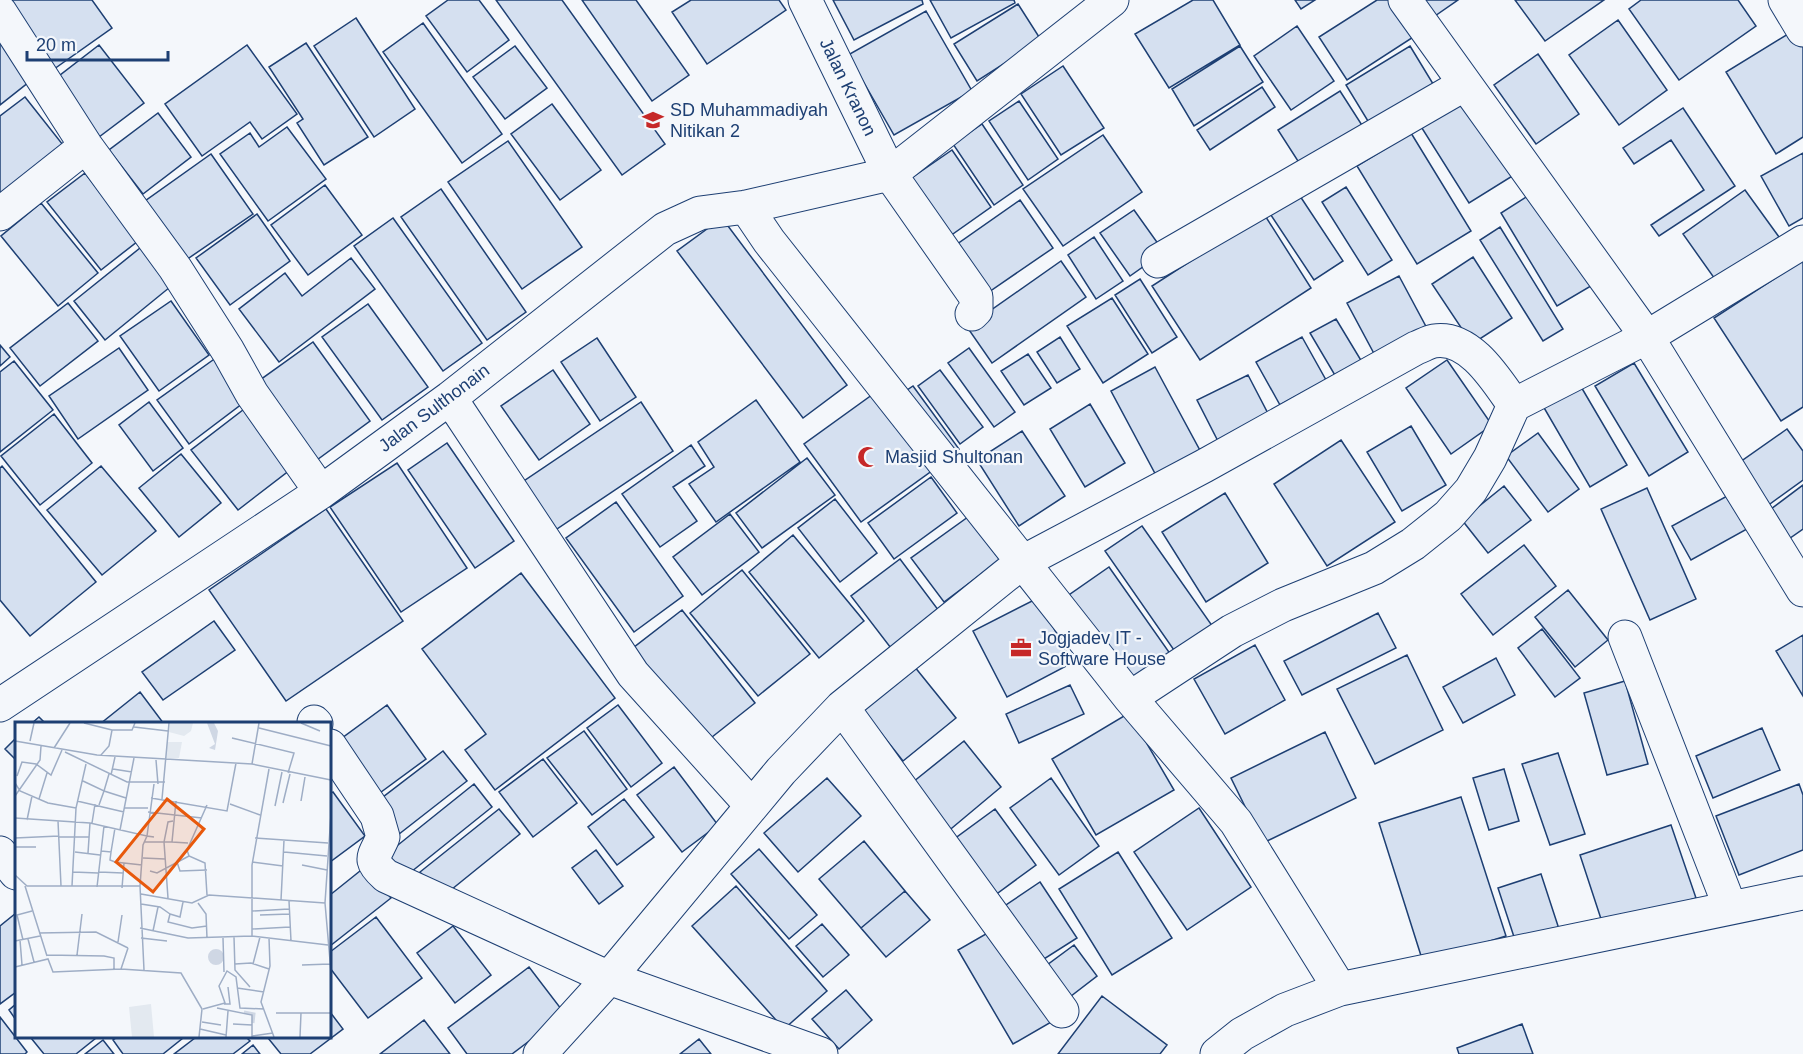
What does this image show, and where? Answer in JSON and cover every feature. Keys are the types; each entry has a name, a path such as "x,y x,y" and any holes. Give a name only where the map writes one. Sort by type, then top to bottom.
{"street":[{"name":"Jalan Kranon","path":"805,0 890,174 976,297 976,310 972,314"},
{"path":"890,174 1112,0"},
{"path":"1405,0 1647,337 1803,590"},
{"path":"1785,0 1803,30"},
{"path":"0,12 86,146 175,268 228,351 252,394 321,492"},
{"path":"1158,261 1465,84"},
{"path":"0,214 86,146"},
{"name":"Jalan Sulthonain","path":"0,705 321,492 450,398 665,229 700,213 747,207 890,174"},
{"path":"747,207 769,241 1021,563 1130,698 1236,822 1340,989"},
{"path":"1130,698 1232,631 1283,605 1374,568 1413,544 1448,516 1471,489 1490,458 1514,405 1647,337 1803,242"},
{"path":"540,1054 609,978 781,771 842,707 1021,563 1204,466 1416,348 1434,341 1464,347 1479,359 1514,405"},
{"path":"450,398 633,674 752,806"},
{"path":"1625,637 1730,907"},
{"path":"842,707 1062,1011"},
{"path":"332,749 376,816 383,837 373,859 375,866 386,876 609,978 821,1054"},
{"path":"0,853 15,872"},
{"path":"1217,1054 1242,1034 1285,1010 1340,989 1803,893"}],"building":[{"path":"0,0 92,0 112,28 47,74"},
{"path":"448,0 479,0 509,40 467,72 426,16"},
{"path":"496,0 562,0 665,144 622,175"},
{"path":"582,0 636,0 689,75 652,101"},
{"path":"691,0 779,0 786,10 707,64 672,12"},
{"path":"833,0 922,0 923,4 854,40"},
{"path":"930,0 1014,0 1015,3 951,38"},
{"path":"1193,0 1213,0 1240,45 1169,88 1135,34"},
{"path":"1295,0 1315,0 1301,9"},
{"path":"1377,0 1396,0 1418,34 1347,80 1319,37"},
{"path":"1420,0 1458,0 1432,18"},
{"path":"1515,0 1604,0 1545,41"},
{"path":"1641,0 1738,0 1756,26 1679,80 1629,9"},
{"path":"1018,4 1041,40 977,81 954,44"},
{"path":"926,11 972,91 894,135 848,55"},
{"path":"356,18 415,109 374,137 314,46"},
{"path":"1618,20 1667,90 1619,125 1569,55"},
{"path":"423,23 502,134 462,163 383,52"},
{"path":"1297,26 1334,81 1291,110 1254,56"},
{"path":"1793,31 1803,47 1803,137 1776,154 1726,72"},
{"path":"0,34 34,78 0,105"},
{"path":"306,43 368,137 324,165 297,123 303,119 269,67"},
{"path":"99,45 144,103 99,137 55,79"},
{"path":"247,45 297,114 262,139 250,122 202,156 165,104"},
{"path":"515,46 547,88 505,119 473,77"},
{"path":"1240,46 1263,82 1194,126 1172,89"},
{"path":"1410,46 1438,92 1374,131 1346,85"},
{"path":"1538,54 1579,114 1536,144 1494,85"},
{"path":"1063,66 1104,128 1061,155 1021,94"},
{"path":"1262,87 1275,107 1210,150 1197,130"},
{"path":"1340,91 1367,133 1305,172 1278,130"},
{"path":"25,97 67,150 0,202 0,116"},
{"path":"1464,97 1514,175 1469,203 1420,125"},
{"path":"1019,101 1058,159 1028,180 989,121"},
{"path":"552,104 601,170 560,200 511,134"},
{"path":"1683,108 1735,186 1659,236 1651,225 1704,190 1671,140 1634,164 1623,148"},
{"path":"158,113 191,157 143,194 109,150"},
{"path":"982,124 1023,185 994,205 953,144"},
{"path":"287,127 326,179 268,221 220,154 250,133 259,147"},
{"path":"1411,133 1471,231 1417,264 1357,166"},
{"path":"1103,135 1142,192 1063,246 1023,189"},
{"path":"508,141 582,247 522,289 448,182"},
{"path":"952,150 991,207 950,236 910,179"},
{"path":"1803,153 1803,218 1789,226 1761,176"},
{"path":"211,154 253,214 186,260 145,201"},
{"path":"85,173 138,241 101,270 47,202"},
{"path":"325,185 362,235 308,275 271,225"},
{"path":"1346,187 1392,260 1368,275 1322,202"},
{"path":"441,189 526,312 487,340 401,217"},
{"path":"1539,189 1596,283 1557,306 1501,213"},
{"path":"1296,190 1343,261 1314,280 1267,209"},
{"path":"1745,190 1779,237 1717,282 1683,234"},
{"path":"1020,200 1053,248 986,294 953,247"},
{"path":"41,203 98,273 58,306 1,236"},
{"path":"1134,210 1164,252 1130,276 1100,233"},
{"path":"257,214 290,261 230,305 196,258"},
{"path":"1264,214 1311,288 1200,360 1152,286"},
{"path":"393,218 482,343 443,371 354,246"},
{"path":"722,218 847,385 803,418 677,251"},
{"path":"1500,227 1563,329 1543,341 1480,240"},
{"path":"1094,237 1123,281 1096,299 1068,255"},
{"path":"145,244 175,283 105,340 74,301"},
{"path":"1473,257 1512,318 1472,344 1432,284"},
{"path":"351,258 375,289 279,362 239,309 285,273 302,296"},
{"path":"1803,260 1803,407 1781,421 1714,318"},
{"path":"1061,261 1086,297 992,363 967,327"},
{"path":"1399,276 1430,334 1378,361 1347,303"},
{"path":"1140,279 1177,337 1152,353 1115,295"},
{"path":"1112,298 1148,354 1103,383 1067,326"},
{"path":"171,301 209,355 159,391 120,336"},
{"path":"68,303 98,341 40,386 10,348"},
{"path":"368,304 428,387 382,420 322,337"},
{"path":"1336,319 1362,362 1336,377 1310,333"},
{"path":"1060,337 1080,369 1057,383 1037,352"},
{"path":"1302,337 1326,380 1280,405 1256,362"},
{"path":"597,338 636,397 600,421 561,362"},
{"path":"313,342 370,421 310,465 253,385"},
{"path":"0,345 10,357 0,366"},
{"path":"119,348 148,390 78,439 49,396"},
{"path":"969,348 1015,412 994,427 948,363"},
{"path":"1028,354 1051,388 1024,405 1001,371"},
{"path":"220,355 251,397 189,444 157,400"},
{"path":"1447,360 1492,425 1451,454 1406,388"},
{"path":"14,361 53,410 0,452 0,372"},
{"path":"1634,363 1688,452 1649,476 1595,386"},
{"path":"1155,367 1203,456 1158,479 1111,391"},
{"path":"553,370 590,424 539,460 501,406"},
{"path":"940,370 983,427 960,444 918,386"},
{"path":"1248,375 1273,423 1222,449 1197,400"},
{"path":"1580,385 1627,465 1590,487 1543,406"},
{"path":"913,386 959,449 942,461 897,397"},
{"name":"Masjid Shultonan","path":"876,392 933,470 861,522 804,444"},
{"path":"756,400 800,462 716,522 689,484 714,467 698,442"},
{"path":"149,402 183,448 153,471 119,425"},
{"path":"641,402 673,451 545,537 512,489"},
{"path":"252,403 299,463 238,510 191,450"},
{"path":"1090,404 1125,463 1085,487 1050,429"},
{"path":"54,414 92,463 40,505 1,456"},
{"path":"1411,426 1446,485 1402,511 1367,452"},
{"path":"1787,429 1803,451 1803,480 1763,509 1733,467"},
{"path":"1022,431 1065,496 1019,526 977,460"},
{"path":"1538,433 1579,489 1548,512 1506,456"},
{"path":"1341,440 1395,522 1327,566 1274,484"},
{"path":"447,443 514,541 475,568 408,470"},
{"path":"691,445 705,466 673,487 697,521 660,547 622,494"},
{"path":"181,454 221,503 179,537 139,488"},
{"path":"807,458 835,495 762,548 736,513"},
{"path":"397,463 467,568 401,612 330,507"},
{"path":"2,466 96,582 30,636 0,600 0,468"},
{"path":"101,466 156,531 102,575 47,510"},
{"path":"931,477 957,513 894,559 868,523"},
{"path":"1803,485 1803,529 1783,543 1763,515"},
{"path":"1504,486 1531,520 1488,553 1462,520"},
{"path":"1647,488 1696,599 1650,620 1601,509"},
{"path":"1225,493 1268,563 1206,602 1162,532"},
{"path":"1729,495 1747,529 1691,560 1672,526"},
{"path":"835,499 877,553 840,582 798,528"},
{"path":"616,502 683,596 634,632 566,538"},
{"path":"326,509 403,621 286,701 209,590"},
{"path":"730,514 759,552 702,595 673,557"},
{"path":"968,517 1000,560 944,602 911,558"},
{"path":"1142,526 1213,627 1176,653 1105,551"},
{"path":"793,535 864,621 819,658 749,572"},
{"path":"1524,545 1556,586 1493,635 1461,594"},
{"path":"900,559 945,619 897,656 851,596"},
{"path":"1109,567 1171,655 1128,685 1066,597"},
{"path":"742,570 810,654 758,696 690,613"},
{"path":"521,573 615,698 495,790 465,750 486,734 422,649"},
{"path":"1568,590 1608,640 1575,667 1535,617"},
{"path":"1038,598 1072,663 1007,697 973,631"},
{"path":"682,610 755,703 707,741 633,648"},
{"path":"1378,613 1396,648 1302,695 1284,661"},
{"path":"214,621 235,650 163,700 142,672"},
{"path":"1542,629 1580,678 1555,697 1518,648"},
{"path":"1803,635 1803,696 1776,651"},
{"path":"1255,645 1285,700 1225,734 1194,679"},
{"path":"1407,655 1443,730 1375,764 1337,689"},
{"path":"1496,658 1515,695 1463,723 1443,687"},
{"path":"914,666 956,718 903,761 862,709"},
{"path":"1625,681 1648,764 1607,775 1584,693"},
{"path":"1070,685 1084,714 1019,743 1006,714"},
{"path":"140,692 162,722 102,722"},
{"path":"387,705 426,759 377,795 338,741"},
{"path":"618,705 662,763 631,787 587,728"},
{"path":"1129,713 1174,790 1096,835 1052,759"},
{"path":"39,717 44,722 33,722"},
{"path":"1762,728 1780,770 1713,798 1696,756"},
{"path":"584,731 627,789 592,815 547,758"},
{"path":"1325,732 1356,798 1263,843 1231,778"},
{"path":"15,739 15,759 5,749"},
{"path":"964,741 1001,787 946,833 908,786"},
{"path":"443,751 467,781 394,838 370,807"},
{"path":"1558,753 1585,834 1550,845 1522,764"},
{"path":"543,759 577,803 533,837 499,792"},
{"path":"674,767 718,825 682,852 637,795"},
{"path":"1504,769 1519,821 1489,830 1473,778"},
{"path":"827,778 861,816 798,872 764,833"},
{"path":"1051,778 1099,846 1059,875 1010,808"},
{"path":"474,784 492,807 401,880 383,857"},
{"path":"1799,784 1803,795 1803,850 1739,875 1716,816"},
{"path":"332,793 365,836 332,861"},
{"path":"1461,797 1506,936 1423,962 1379,823"},
{"path":"624,799 654,837 617,865 588,827"},
{"path":"1199,808 1251,887 1187,930 1134,852"},
{"path":"499,809 520,834 441,898 420,872"},
{"path":"995,809 1036,865 987,901 946,845"},
{"path":"1671,825 1696,898 1604,928 1580,855"},
{"path":"864,841 905,891 861,928 819,879"},
{"path":"759,849 817,915 789,939 731,874"},
{"path":"596,850 623,886 599,904 572,868"},
{"path":"1118,852 1172,938 1112,975 1059,889"},
{"path":"365,867 391,898 332,944 332,893"},
{"path":"1541,874 1559,929 1516,943 1498,888"},
{"path":"1040,882 1077,938 1033,966 997,911"},
{"path":"736,886 827,991 784,1029 692,926"},
{"path":"905,891 930,920 886,957 861,928"},
{"path":"15,914 15,993 0,1004 0,926"},
{"path":"376,917 422,978 368,1018 332,971 332,950"},
{"path":"822,924 849,955 823,977 796,946"},
{"path":"453,926 491,975 455,1003 417,953"},
{"path":"998,927 1053,1021 1013,1044 958,950"},
{"path":"1074,945 1097,976 1062,1003 1039,971"},
{"path":"529,967 565,1014 512,1054 467,1054 448,1028"},
{"path":"846,990 872,1020 839,1049 812,1019"},
{"path":"1102,996 1167,1045 1160,1054 1058,1054"},
{"path":"15,1005 15,1019 9,1010"},
{"path":"332,1015 343,1029 332,1037"},
{"path":"0,1017 27,1052 25,1054 0,1054"},
{"path":"424,1020 450,1054 380,1054"},
{"path":"1522,1024 1533,1054 1459,1054 1457,1048"},
{"path":"32,1039 95,1039 76,1054 44,1054"},
{"path":"182,1039 163,1054 123,1054 113,1040"},
{"path":"194,1039 248,1039 250,1041 233,1054 174,1054"},
{"path":"269,1039 330,1039 310,1054 281,1054"},
{"path":"699,1039 711,1054 680,1054"},
{"path":"103,1040 114,1054 85,1054"},
{"path":"253,1045 260,1054 242,1054"}],"place":[{"name":"SD Muhammadiyah Nitikan 2","path":"653,120"},
{"name":"Masjid Shultonan","path":"868,457"},
{"name":"Jogjadev IT - Software House","path":"1021,648"}]}
